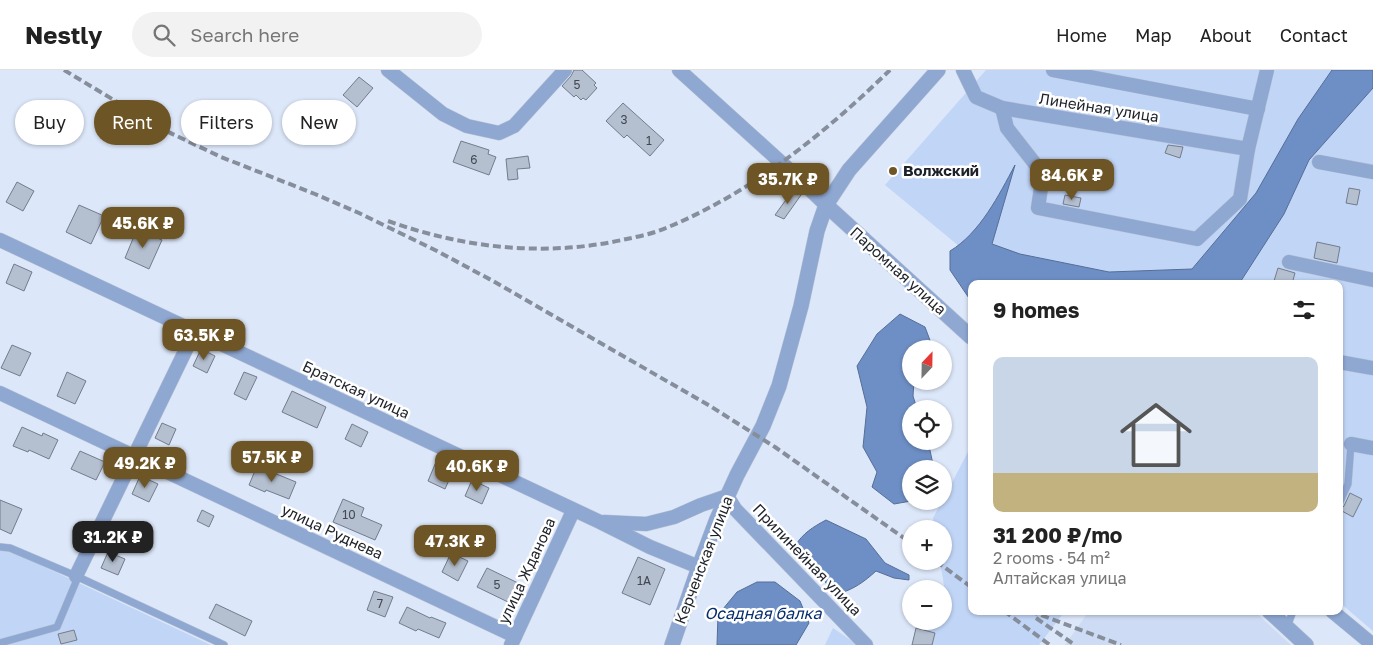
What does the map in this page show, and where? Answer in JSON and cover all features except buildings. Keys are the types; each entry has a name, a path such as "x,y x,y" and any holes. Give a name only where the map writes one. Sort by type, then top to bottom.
{"street":[{"path":"388,70 443,114 467,126 499,133 514,126 565,70"},
{"path":"679,70 826,205"},
{"name":"Керченская улица","path":"672,645 699,567 727,496 763,426 779,386 801,306 817,231 826,205 849,170 938,70"},
{"name":"Линейная улица","path":"963,70 976,98 1002,108 1248,149"},
{"path":"1053,70 1258,109"},
{"path":"1002,108 1007,128 1043,174 1038,208 1197,239 1240,199 1248,149 1267,70"},
{"path":"1319,162 1373,172"},
{"name":"Паромная улица","path":"826,205 968,335"},
{"name":"Братская улица","path":"0,240 573,511 650,547 699,567"},
{"path":"1289,262 1373,280"},
{"path":"77,577 194,332"},
{"path":"1343,363 1373,368"},
{"name":"улица Руднева","path":"0,393 134,456 513,641"},
{"path":"1351,444 1373,448"},
{"path":"600,522 646,524 674,517 727,496"},
{"name":"Прилинейная улица","path":"727,496 735,509 866,645"},
{"name":"улица Жданова","path":"513,641 573,511"},
{"path":"1274,615 1306,645"},
{"path":"1337,615 1373,645"}],"lane":[{"path":"1343,495 1348,484 1351,444"},
{"path":"0,547 10,548 77,577 224,645"},
{"path":"0,643 57,627 77,577"},
{"path":"1287,627 1292,615"}],"shaded area":[{"path":"986,70 1373,70 1373,631 1343,605 1343,280 1000,280 885,185"},
{"path":"968,452 968,615 1062,615 1039,645 911,645 922,630 952,630 952,580 943,580 941,570 952,570 952,520 933,520 937,510 952,510 952,483"},
{"path":"0,546 211,645 0,645"},
{"path":"1086,615 1258,615 1291,645 1065,645"},
{"path":"833,628 858,645 825,645"}],"water":[{"path":"1332,70 1373,70 1373,88 1309,160 1284,214 1242,280 968,280 968,297 950,270 950,251 980,224 1015,165 992,244 1020,254 1109,272 1192,269 1256,193 1298,119"},
{"path":"900,314 925,327 930,340 902,340 902,390 913,390 914,400 902,400 902,450 930,450 932,460 902,460 902,503 894,504 872,487 877,472 863,447 867,407 857,366 877,334"},
{"path":"826,520 866,539 885,563 909,575 909,580 894,578 876,571 859,585 838,594 830,589 818,571 798,553 795,546 801,537"},
{"name":"Осадная балка","path":"757,582 775,582 800,601 809,623 796,645 717,645 718,615 737,592"}],"railway":[{"path":"64,70 162,129 221,157 359,213 493,281 710,406 775,447 902,537"},
{"path":"388,221 446,238 504,247 533,249 592,245 655,232 697,214 757,180 813,139 890,70"},
{"path":"948,570 968,585"},
{"path":"1009,615 1050,645"},
{"path":"1041,615 1121,645"},
{"path":"1036,618 1075,645"}],"place":[{"name":"Волжский","path":"893,171"}]}
